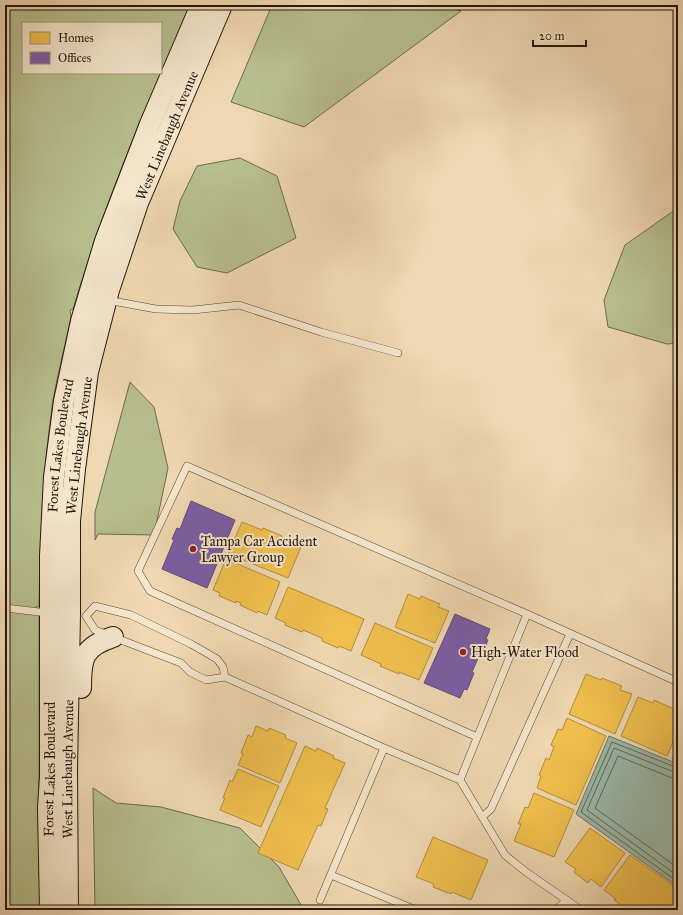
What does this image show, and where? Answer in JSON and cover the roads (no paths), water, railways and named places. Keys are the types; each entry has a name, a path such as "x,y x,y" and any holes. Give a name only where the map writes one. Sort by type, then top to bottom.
{"main road":[{"name":"Forest Lakes Boulevard","path":"50,910 48,808 50,776 69,615 50,532 57,451 64,401 82,318 97,298 103,248 150,124 201,5"},
{"name":"West Linebaugh Avenue","path":"68,910 67,769 70,521 74,469 97,298 222,5"},
{"path":"68,838 59,812 58,802 59,641 69,615"},
{"path":"68,804 77,770 80,747 82,718 81,672 83,661 91,647 103,640 113,637"}],"lane":[{"path":"97,298 156,309 193,310 239,305 321,332 398,353"},
{"path":"477,737 150,591 138,571 188,466 527,614 678,682"},
{"path":"69,615 95,606 131,615 191,644 217,659 223,667 225,678"},
{"path":"5,608 69,615 94,630 180,663 190,672 206,680 225,678 460,780 505,855 526,872 581,910"},
{"path":"460,780 527,614"},
{"path":"482,817 491,809 570,634"},
{"path":"320,900 384,748"},
{"path":"331,875 416,910"},
{"path":"555,910 567,900"}],"water":[{"path":"609,736 678,764 678,887 576,814"}],"place":[{"name":"Tampa Car Accident Lawyer Group","path":"193,549"},
{"name":"High-Water Flood","path":"463,652"}]}
